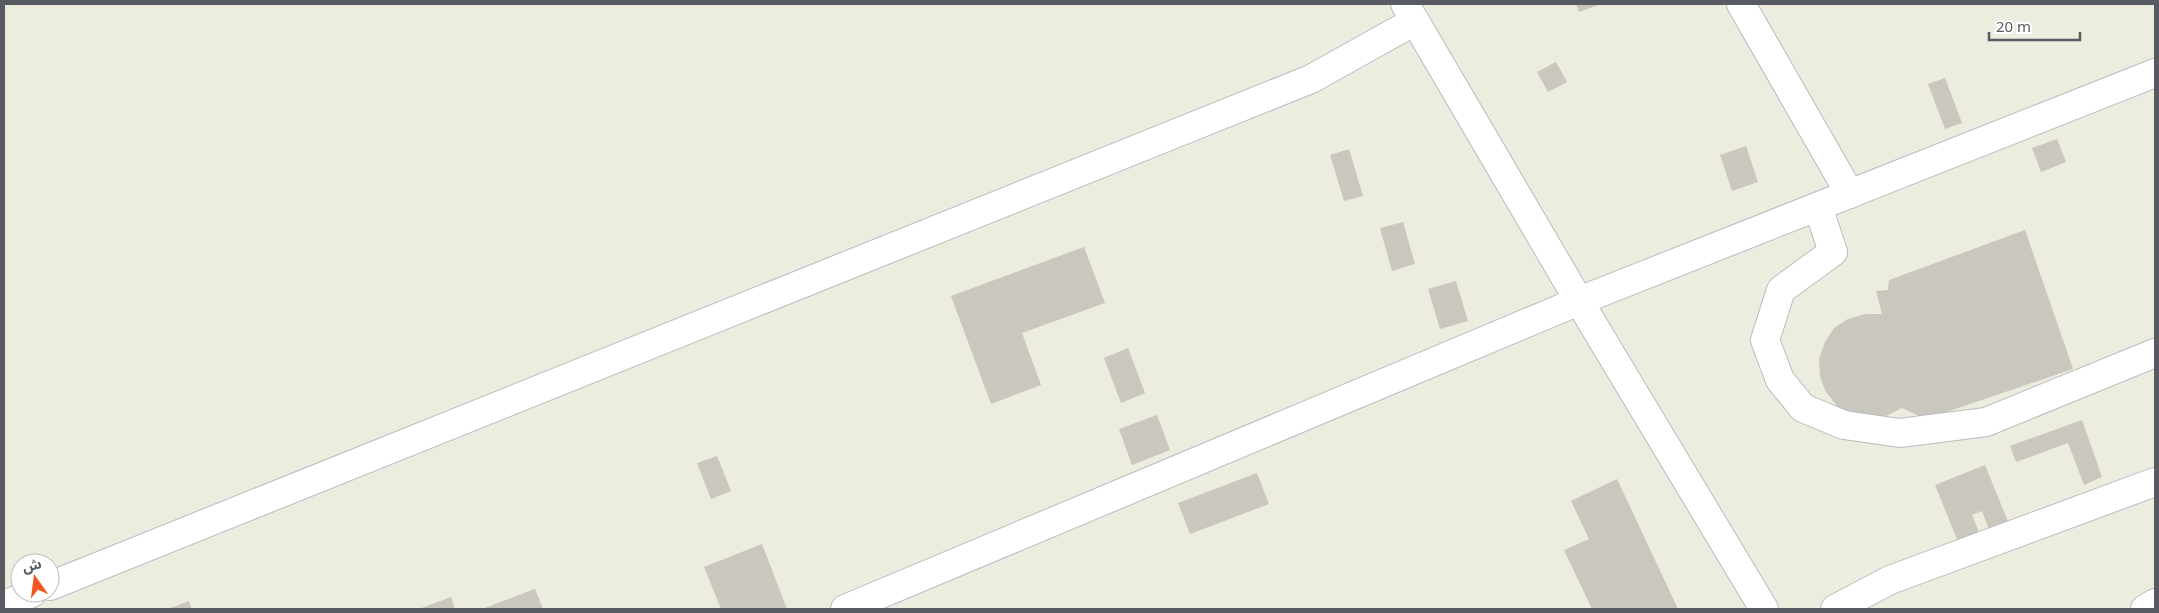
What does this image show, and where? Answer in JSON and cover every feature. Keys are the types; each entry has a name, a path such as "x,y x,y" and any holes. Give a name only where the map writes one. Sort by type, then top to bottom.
{"street":[{"path":"1741,4 1850,194"},
{"path":"60,582 1312,79 1410,12 1579,301 1764,609"},
{"path":"845,609 1579,301 2155,73"},
{"path":"1818,207 1833,252 1781,290 1765,340 1780,380 1803,408 1844,425 1900,433 1986,422 2155,352"},
{"path":"1836,609 1890,580 2155,482"},
{"path":"2145,609 2155,603"}],"building":[{"path":"1576,4 1601,4 1579,12"},
{"path":"1556,62 1567,82 1548,92 1537,72"},
{"path":"1945,78 1962,123 1945,129 1928,84"},
{"path":"2057,139 2066,162 2041,172 2032,148"},
{"path":"1746,146 1758,182 1732,191 1720,155"},
{"path":"1349,149 1363,196 1344,201 1330,155"},
{"path":"1403,222 1415,264 1392,271 1380,228"},
{"path":"2025,230 2073,369 1926,419 1902,408 1886,416 1869,418 1852,415 1837,406 1826,392 1820,377 1819,359 1825,342 1834,328 1848,319 1865,314 1882,314 1876,291 1888,290 1889,280"},
{"path":"1084,247 1105,303 1022,333 1041,385 991,404 951,296"},
{"path":"1456,281 1468,321 1440,329 1428,289"},
{"path":"1128,348 1145,393 1121,403 1104,358"},
{"path":"1157,415 1170,450 1132,465 1119,429"},
{"path":"2082,420 2102,477 2084,485 2068,443 2016,462 2010,446"},
{"path":"717,456 731,491 711,499 697,463"},
{"path":"1985,465 2009,524 1990,532 1982,511 1972,515 1980,535 1959,544 1935,485"},
{"path":"1257,473 1269,504 1190,534 1178,503"},
{"path":"1617,479 1678,609 1592,609 1564,550 1589,539 1571,501"},
{"path":"762,544 787,609 721,609 704,567"},
{"path":"535,589 543,609 482,609"},
{"path":"451,597 455,609 419,609"},
{"path":"189,601 192,609 168,609"}]}
